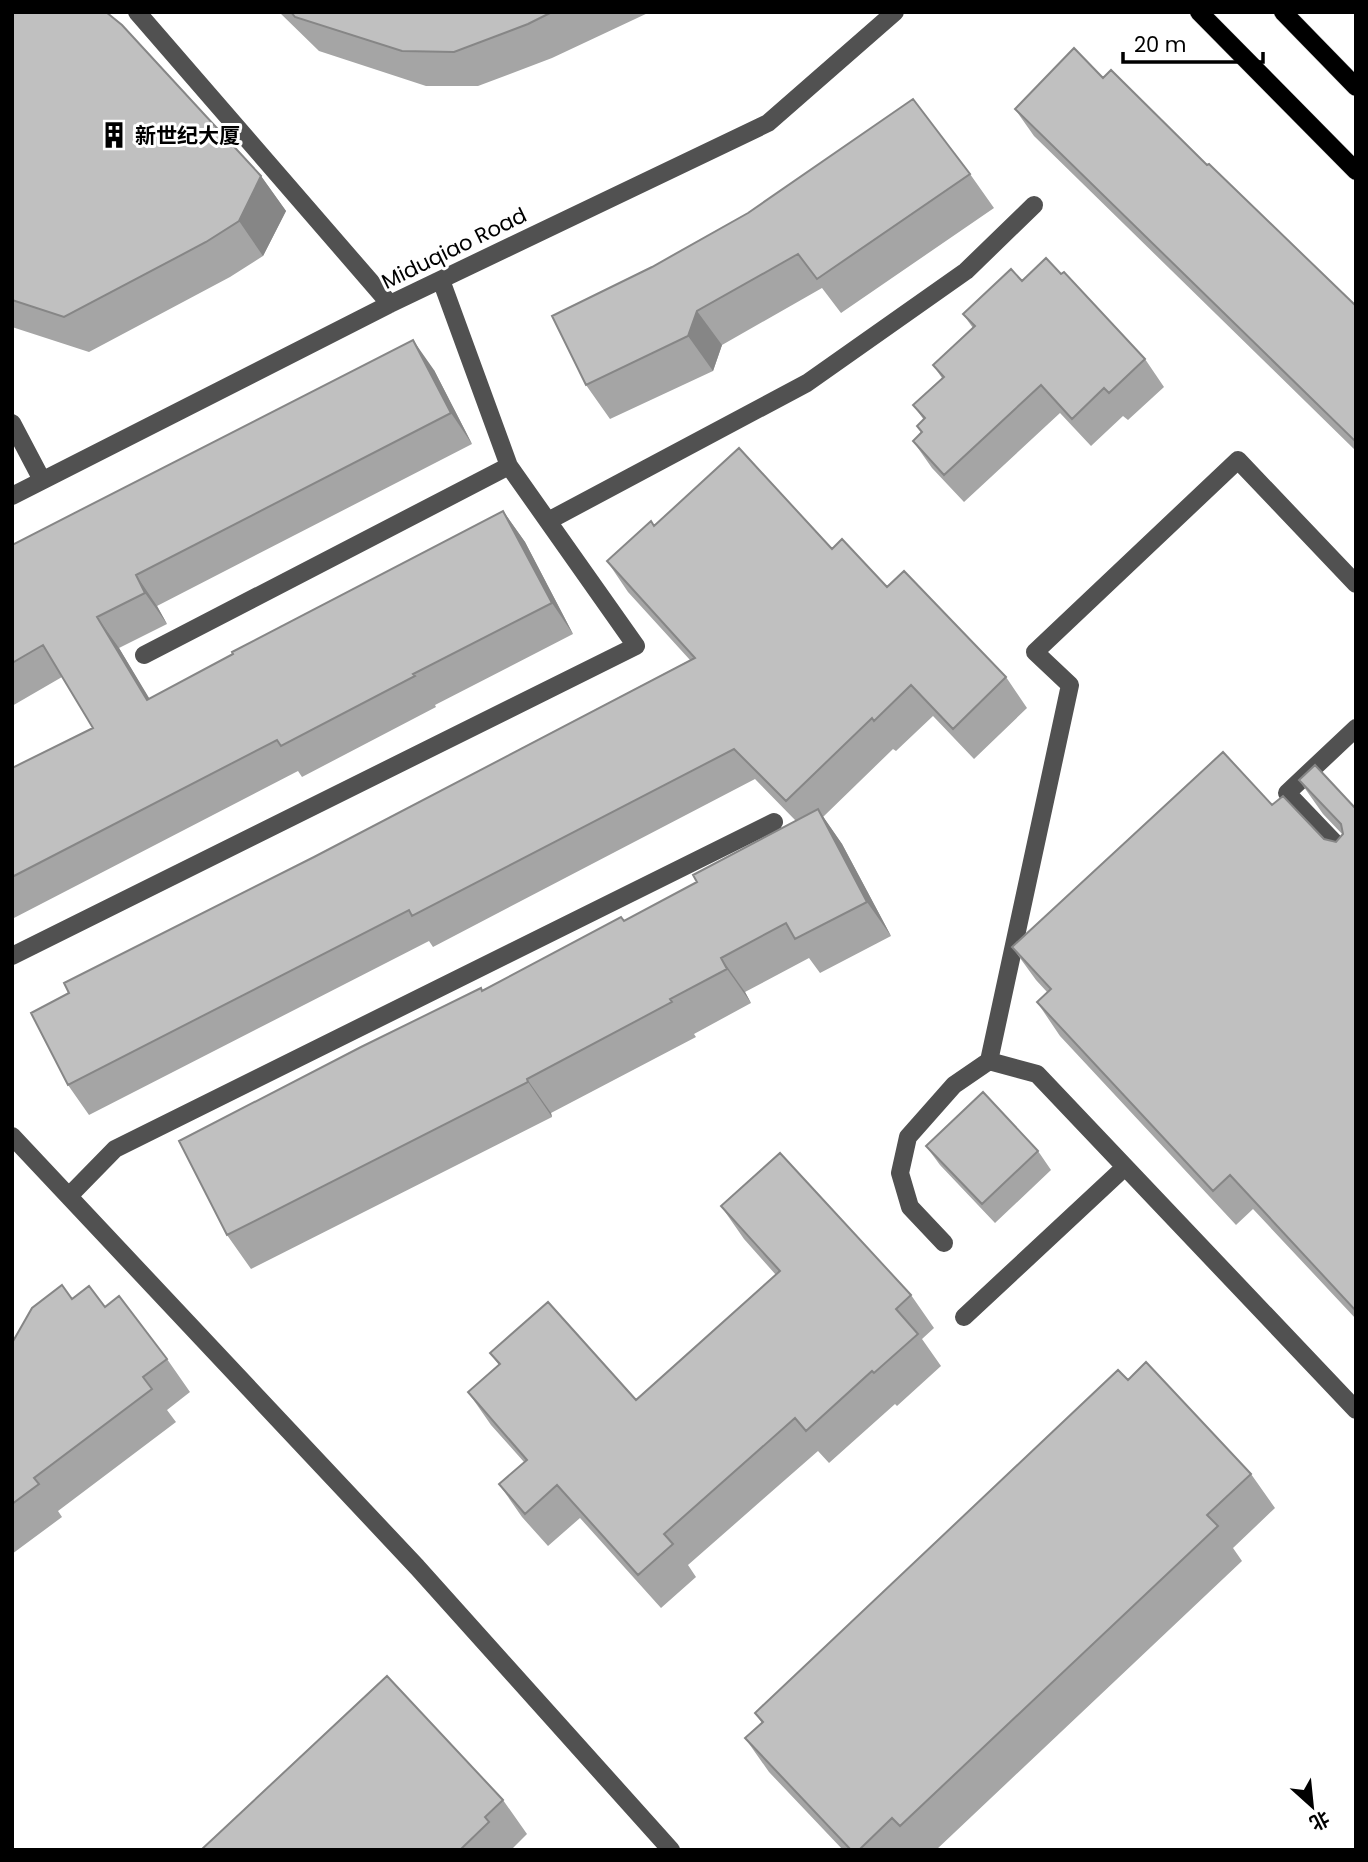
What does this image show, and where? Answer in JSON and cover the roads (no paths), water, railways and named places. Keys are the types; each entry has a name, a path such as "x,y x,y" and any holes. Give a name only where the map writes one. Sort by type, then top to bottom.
{"main road":[{"path":"1199,12 1356,171"},
{"path":"1283,12 1356,87"}],"street":[{"path":"137,12 390,304"},
{"name":"Miduqiao Road","path":"12,496 390,304 768,123 895,12"},
{"path":"548,521 807,383 966,271 1034,205"},
{"path":"12,956 636,646 509,466 440,280"},
{"path":"12,424 42,480"},
{"path":"944,1243 910,1206 900,1172 908,1137 954,1085 989,1061 1070,685 1035,652 1238,460 1356,584"},
{"path":"144,655 509,466"},
{"path":"1356,728 1287,793 1356,865"},
{"path":"69,1196 115,1149 774,822"},
{"path":"989,1061 1037,1074 1356,1410"},
{"path":"12,1136 418,1567 671,1850"},
{"path":"964,1317 1125,1167"}],"place":[{"name":"新世纪大厦","path":"114,135"}]}
